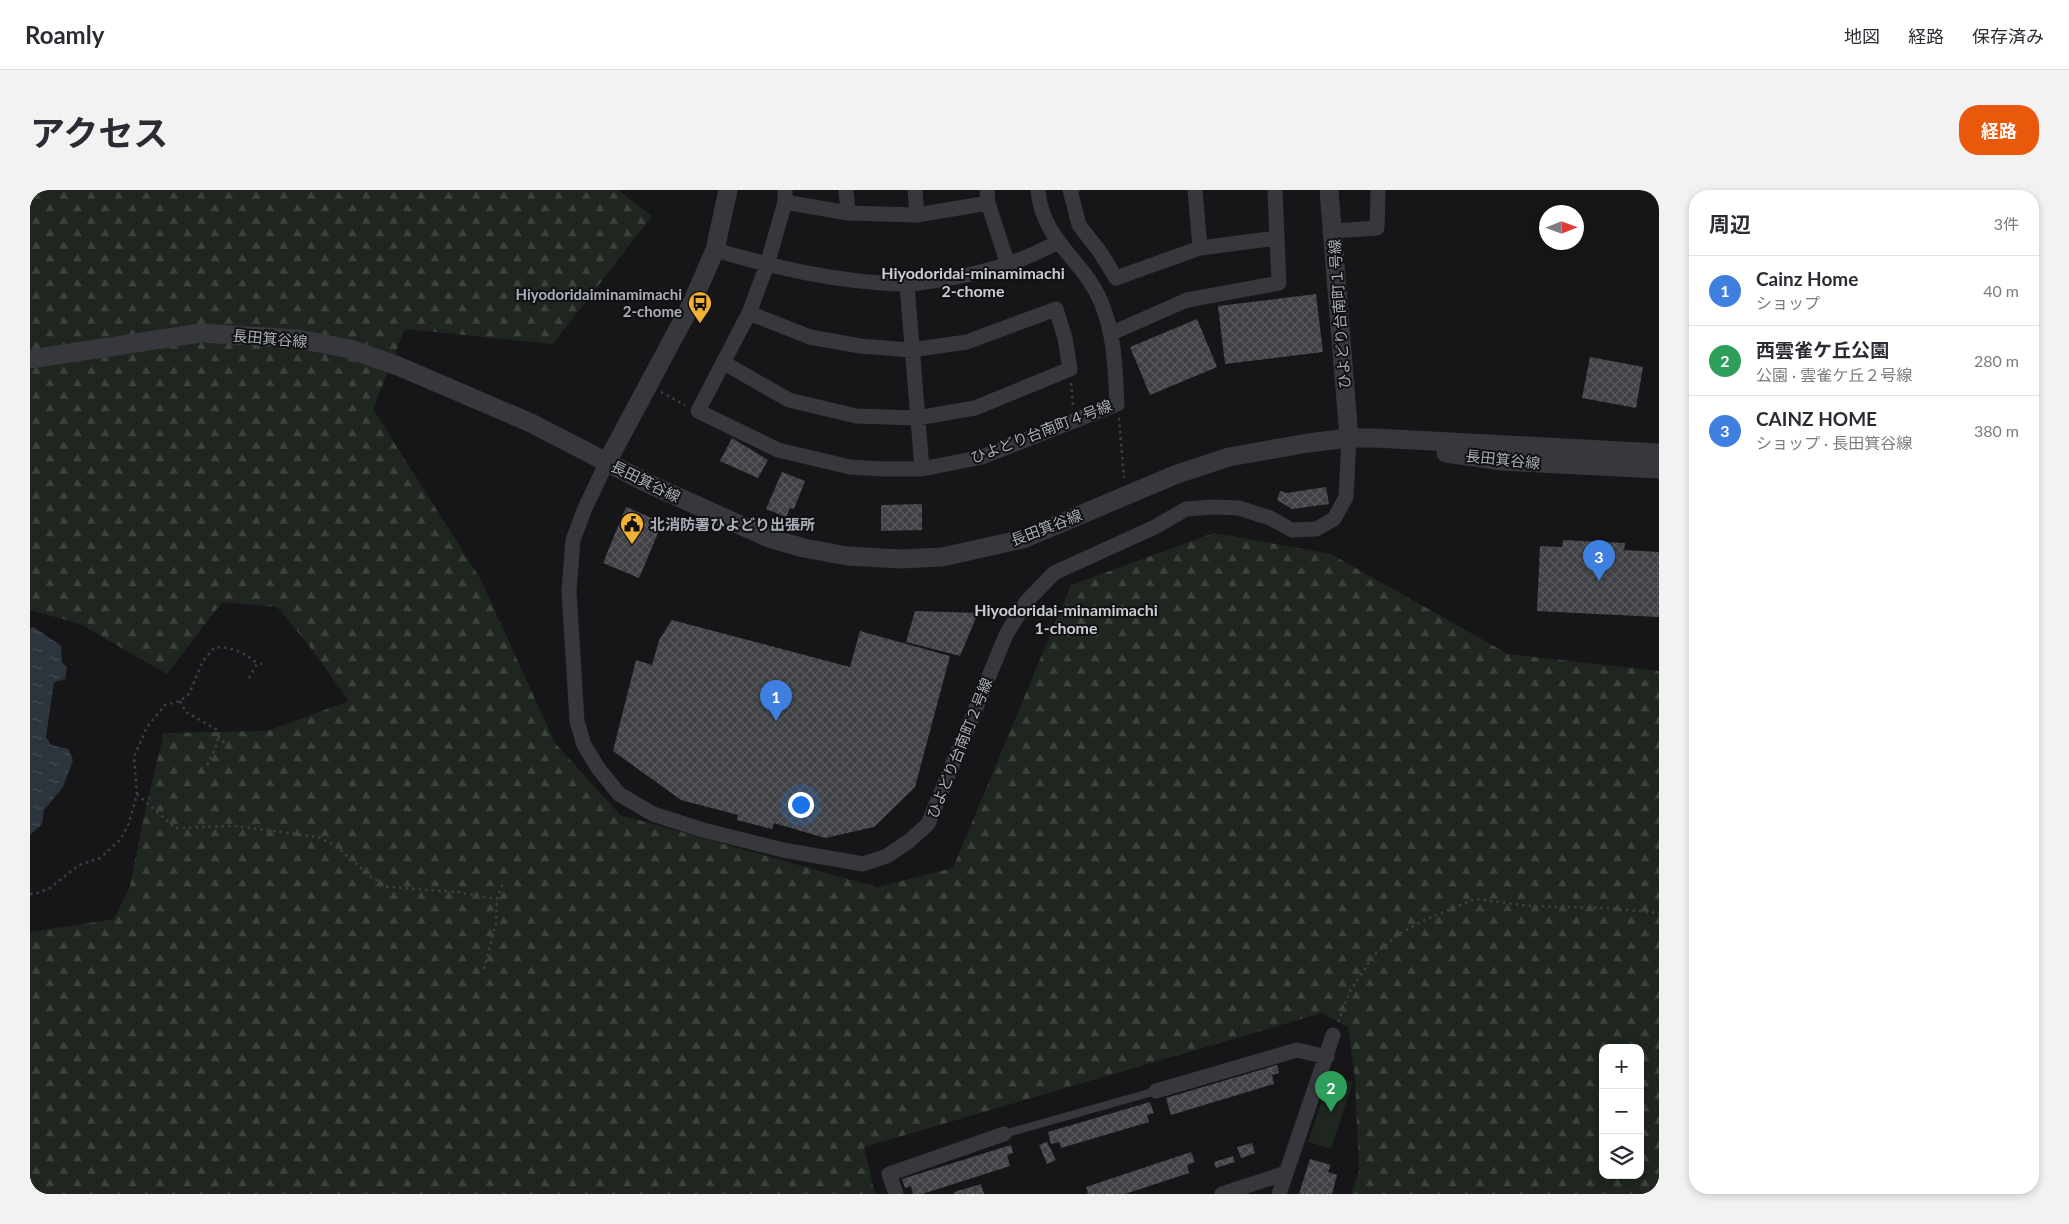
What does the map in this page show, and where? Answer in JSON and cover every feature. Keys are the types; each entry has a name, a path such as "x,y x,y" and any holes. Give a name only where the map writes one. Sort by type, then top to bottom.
{"street":[{"path":"607,462 692,305 715,250 728,190"},
{"path":"846,190 848,213"},
{"path":"915,190 917,215"},
{"name":"ひよどり台南町４号線","path":"698,411 778,450 850,468 883,470 922,469 982,457 1117,404 1112,333 1101,301 1084,273 1058,242 1045,219 1038,190"},
{"path":"1072,190 1070,190 1079,225 1100,252 1116,278 1200,248 1277,238"},
{"path":"1195,190 1200,248"},
{"path":"1112,333 1187,300 1279,283 1274,190"},
{"name":"ひよどり台南町１号線","path":"1329,190 1349,438"},
{"path":"1332,231 1377,228 1378,190"},
{"path":"698,411 749,313 767,265 785,196 848,213 917,215 988,197 1008,265"},
{"path":"715,250 767,265 833,278 907,284 966,275 1008,265 1030,257 1058,242"},
{"path":"907,284 922,469"},
{"path":"724,364 789,400 856,416 917,418 975,408 1070,369 1065,338 1056,309 967,342 911,350 860,346 810,337 749,313"},
{"name":"長田箕谷線","path":"30,359 201,333 298,339 350,349 398,366 530,423 607,462 769,538 804,548 846,556 942,557 1023,539 1177,474 1229,457 1308,442 1349,438 1384,439 1659,453"},
{"name":"長田箕谷線","path":"1349,438 1502,461 1659,469"},
{"name":"ひよどり台南町２号線","path":"607,462 585,508 573,540 569,591 577,721 584,744 598,768 619,794 653,814 783,850 863,864 887,856 909,842 928,824 1006,635 1026,602 1054,573 1155,527 1186,509 1239,508 1270,518 1292,530 1316,529 1334,520 1346,497 1349,438"},
{"path":"1279,1194 1333,1035"},
{"path":"1156,1091 1297,1050 1327,1057"},
{"path":"896,1194 889,1174 1004,1134"},
{"path":"1222,1194 1286,1173"}],"lane":[{"path":"1004,1134 1156,1091"}],"path":[{"path":"1070,369 1074,421"},
{"path":"647,385 698,411"},
{"path":"1117,404 1124,478"},
{"path":"30,894 37,894 50,888 79,865 100,858 120,840 129,823 137,794 134,757 147,727 165,705 180,701 189,694 203,661 214,648 225,646 253,660 257,664 262,664"},
{"path":"249,678 257,664"},
{"path":"180,701 186,712 219,731 217,744 206,768"},
{"path":"218,736 226,745"},
{"path":"137,794 174,828 234,826 318,837 336,846 371,877 388,887 457,892 497,899"},
{"path":"484,969 496,924 497,899 503,883"},
{"path":"1333,1035 1350,992 1374,956 1398,935 1422,921 1475,899 1530,906 1608,908 1659,914"}],"green space":[{"path":"30,190 618,190 652,216 553,344 405,329 373,409 481,580 555,743 620,815 877,887 953,868 1071,585 1214,533 1331,554 1508,654 1659,671 1659,1194 1351,1194 1359,1172 1355,1079 1348,1027 1322,1013 864,1147 875,1194 30,1194 30,932 114,919 130,886 144,816 164,733 267,731 349,701 307,643 277,607 222,602 167,674 80,624 30,610"},
{"path":"1331,1075 1353,1082 1331,1149 1308,1142"}],"water":[{"path":"34,627 61,646 62,662 67,668 65,679 54,682 46,737 51,745 68,749 73,760 63,787 44,810 42,824 30,835 30,628"}],"building":[{"path":"1316,294 1323,352 1225,364 1218,306"},
{"path":"1197,319 1217,367 1150,395 1130,347"},
{"path":"1590,357 1643,367 1636,408 1582,398"},
{"path":"732,438 768,460 758,478 720,461"},
{"path":"782,472 805,481 794,509 790,508 786,517 766,509"},
{"path":"1326,487 1329,504 1292,509 1277,500 1280,491 1287,493"},
{"path":"922,504 922,530 881,531 881,505"},
{"name":"北消防署ひよどり出張所","path":"626,507 654,519 653,523 661,526 639,578 603,563"},
{"path":"1563,540 1625,543 1624,550 1659,552 1659,617 1537,611 1540,546 1562,547"},
{"path":"915,611 978,613 960,656 906,642"},
{"path":"672,620 850,667 860,631 950,656 915,787 874,827 825,838 774,823 772,829 737,820 738,815 681,800 613,751 636,660 652,665 659,640"},
{"path":"1277,1065 1279,1073 1272,1075 1274,1084 1171,1115 1166,1098"},
{"path":"1150,1102 1154,1113 1147,1115 1149,1122 1061,1148 1059,1142 1051,1144 1048,1132"},
{"path":"1047,1142 1056,1160 1047,1164 1039,1145"},
{"path":"1252,1143 1255,1153 1241,1158 1237,1147"},
{"path":"1011,1145 1013,1153 1007,1155 1010,1166 922,1194 913,1194 911,1186 905,1188 902,1179"},
{"path":"1191,1152 1195,1162 1187,1165 1189,1173 1125,1194 1088,1194 1086,1187"},
{"path":"1233,1156 1235,1162 1216,1168 1214,1162"},
{"path":"1310,1159 1331,1165 1328,1172 1337,1175 1332,1194 1299,1194"},
{"path":"981,1184 984,1194 954,1194 954,1192"}],"place":[{"name":"Hiyodoridaiminamimachi 2-chome","path":"700,324"},
{"name":"北消防署ひよどり出張所","path":"632,545"},
{"name":"CAINZ HOME","path":"1599,581"},
{"name":"Cainz Home","path":"776,721"},
{"name":"西雲雀ケ丘公園","path":"1331,1112"}],"district":[{"name":"Hiyodoridai-minamimachi 2-chome","path":"973,281"},
{"name":"Hiyodoridai-minamimachi 1-chome","path":"1066,618"}]}
